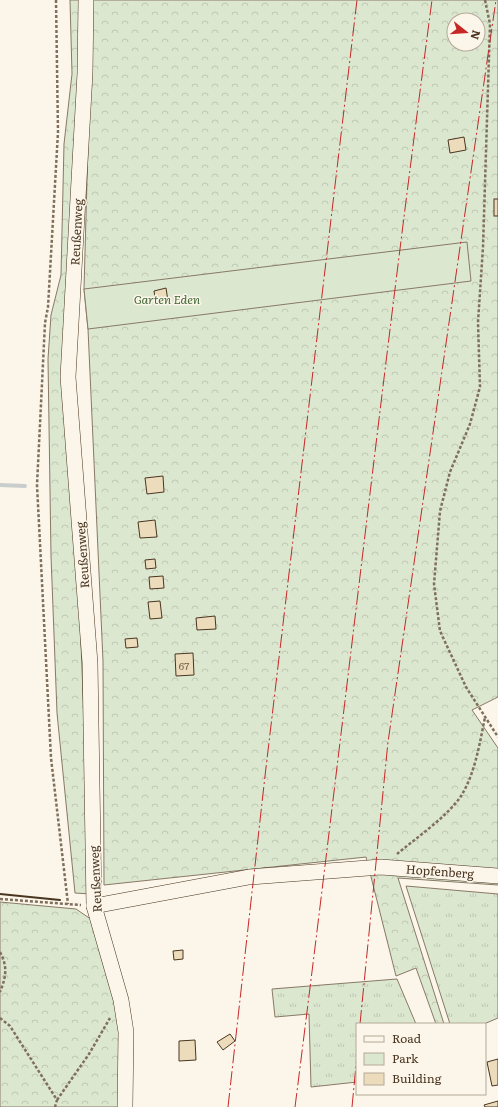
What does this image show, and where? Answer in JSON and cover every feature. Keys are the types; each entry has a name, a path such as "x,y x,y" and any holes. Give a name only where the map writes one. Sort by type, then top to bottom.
{"street":[{"name":"Reußenweg","path":"86,0 84,73 68,377 90,663 94,906 121,1000 126,1032 125,1107"},
{"name":"Hopfenberg","path":"94,906 249,877 381,867 498,876"}],"path":[{"path":"56,0 58,132 48,307 45,323 37,485 51,758 68,904"},
{"path":"485,0 490,24 483,247 478,322 480,387 470,424 450,472 440,511 434,584 440,632 466,687 498,737"},
{"path":"381,867 437,820 461,796 477,758 485,716"},
{"path":"0,899 94,906"},
{"path":"0,952 5,961 6,978 0,992"},
{"path":"55,1107 57,1100 89,1054 121,1000"},
{"path":"0,1018 10,1026 57,1100"}],"green space":[{"path":"70,0 79,0 79,75 67,293 91,894 75,893 57,713 51,556 48,359 51,315 61,275 64,144 72,74"},
{"path":"92,0 498,0 498,697 472,710 498,748 498,885 398,878 444,1023 436,1023 416,968 396,976 366,857 104,885 103,661 88,329 84,289"},
{"name":"Garten Eden","path":"467,242 471,281 88,329 84,289"},
{"path":"406,886 498,894 498,1018 486,1023 450,1023"},
{"path":"0,902 76,909 98,924 116,997 120,1044 118,1107 0,1107"},
{"path":"397,979 416,1023 356,1023 356,1082 311,1087 309,1014 275,1017 272,989"}],"building":[{"path":"464,137 466,150 450,153 448,140"},
{"path":"494,199 498,199 498,216 494,216"},
{"path":"166,288 168,301 156,304 154,291"},
{"path":"163,476 164,492 147,494 145,478"},
{"path":"155,520 157,537 140,538 138,522"},
{"path":"155,559 156,568 146,569 145,560"},
{"path":"163,576 164,588 150,589 149,577"},
{"path":"160,601 162,618 150,619 148,602"},
{"path":"215,616 216,629 197,630 196,618"},
{"path":"137,638 138,647 126,648 125,639"},
{"path":"193,653 194,675 176,676 175,654"},
{"path":"183,950 183,959 174,960 173,951"},
{"path":"230,1034 235,1041 223,1050 217,1042"},
{"path":"195,1040 196,1060 179,1061 179,1041"},
{"path":"498,1059 498,1085 492,1086 487,1062"},
{"path":"498,1101 498,1107 485,1107 484,1105"}],"waterway":[{"path":"0,485 25,486"}],"wall":[{"path":"0,894 60,900"}],"power":[{"path":"228,1107 265,776 357,0"},
{"path":"295,1107 432,0"},
{"path":"360,1023 388,742 496,0"},
{"path":"352,1107 356,1065"}]}
